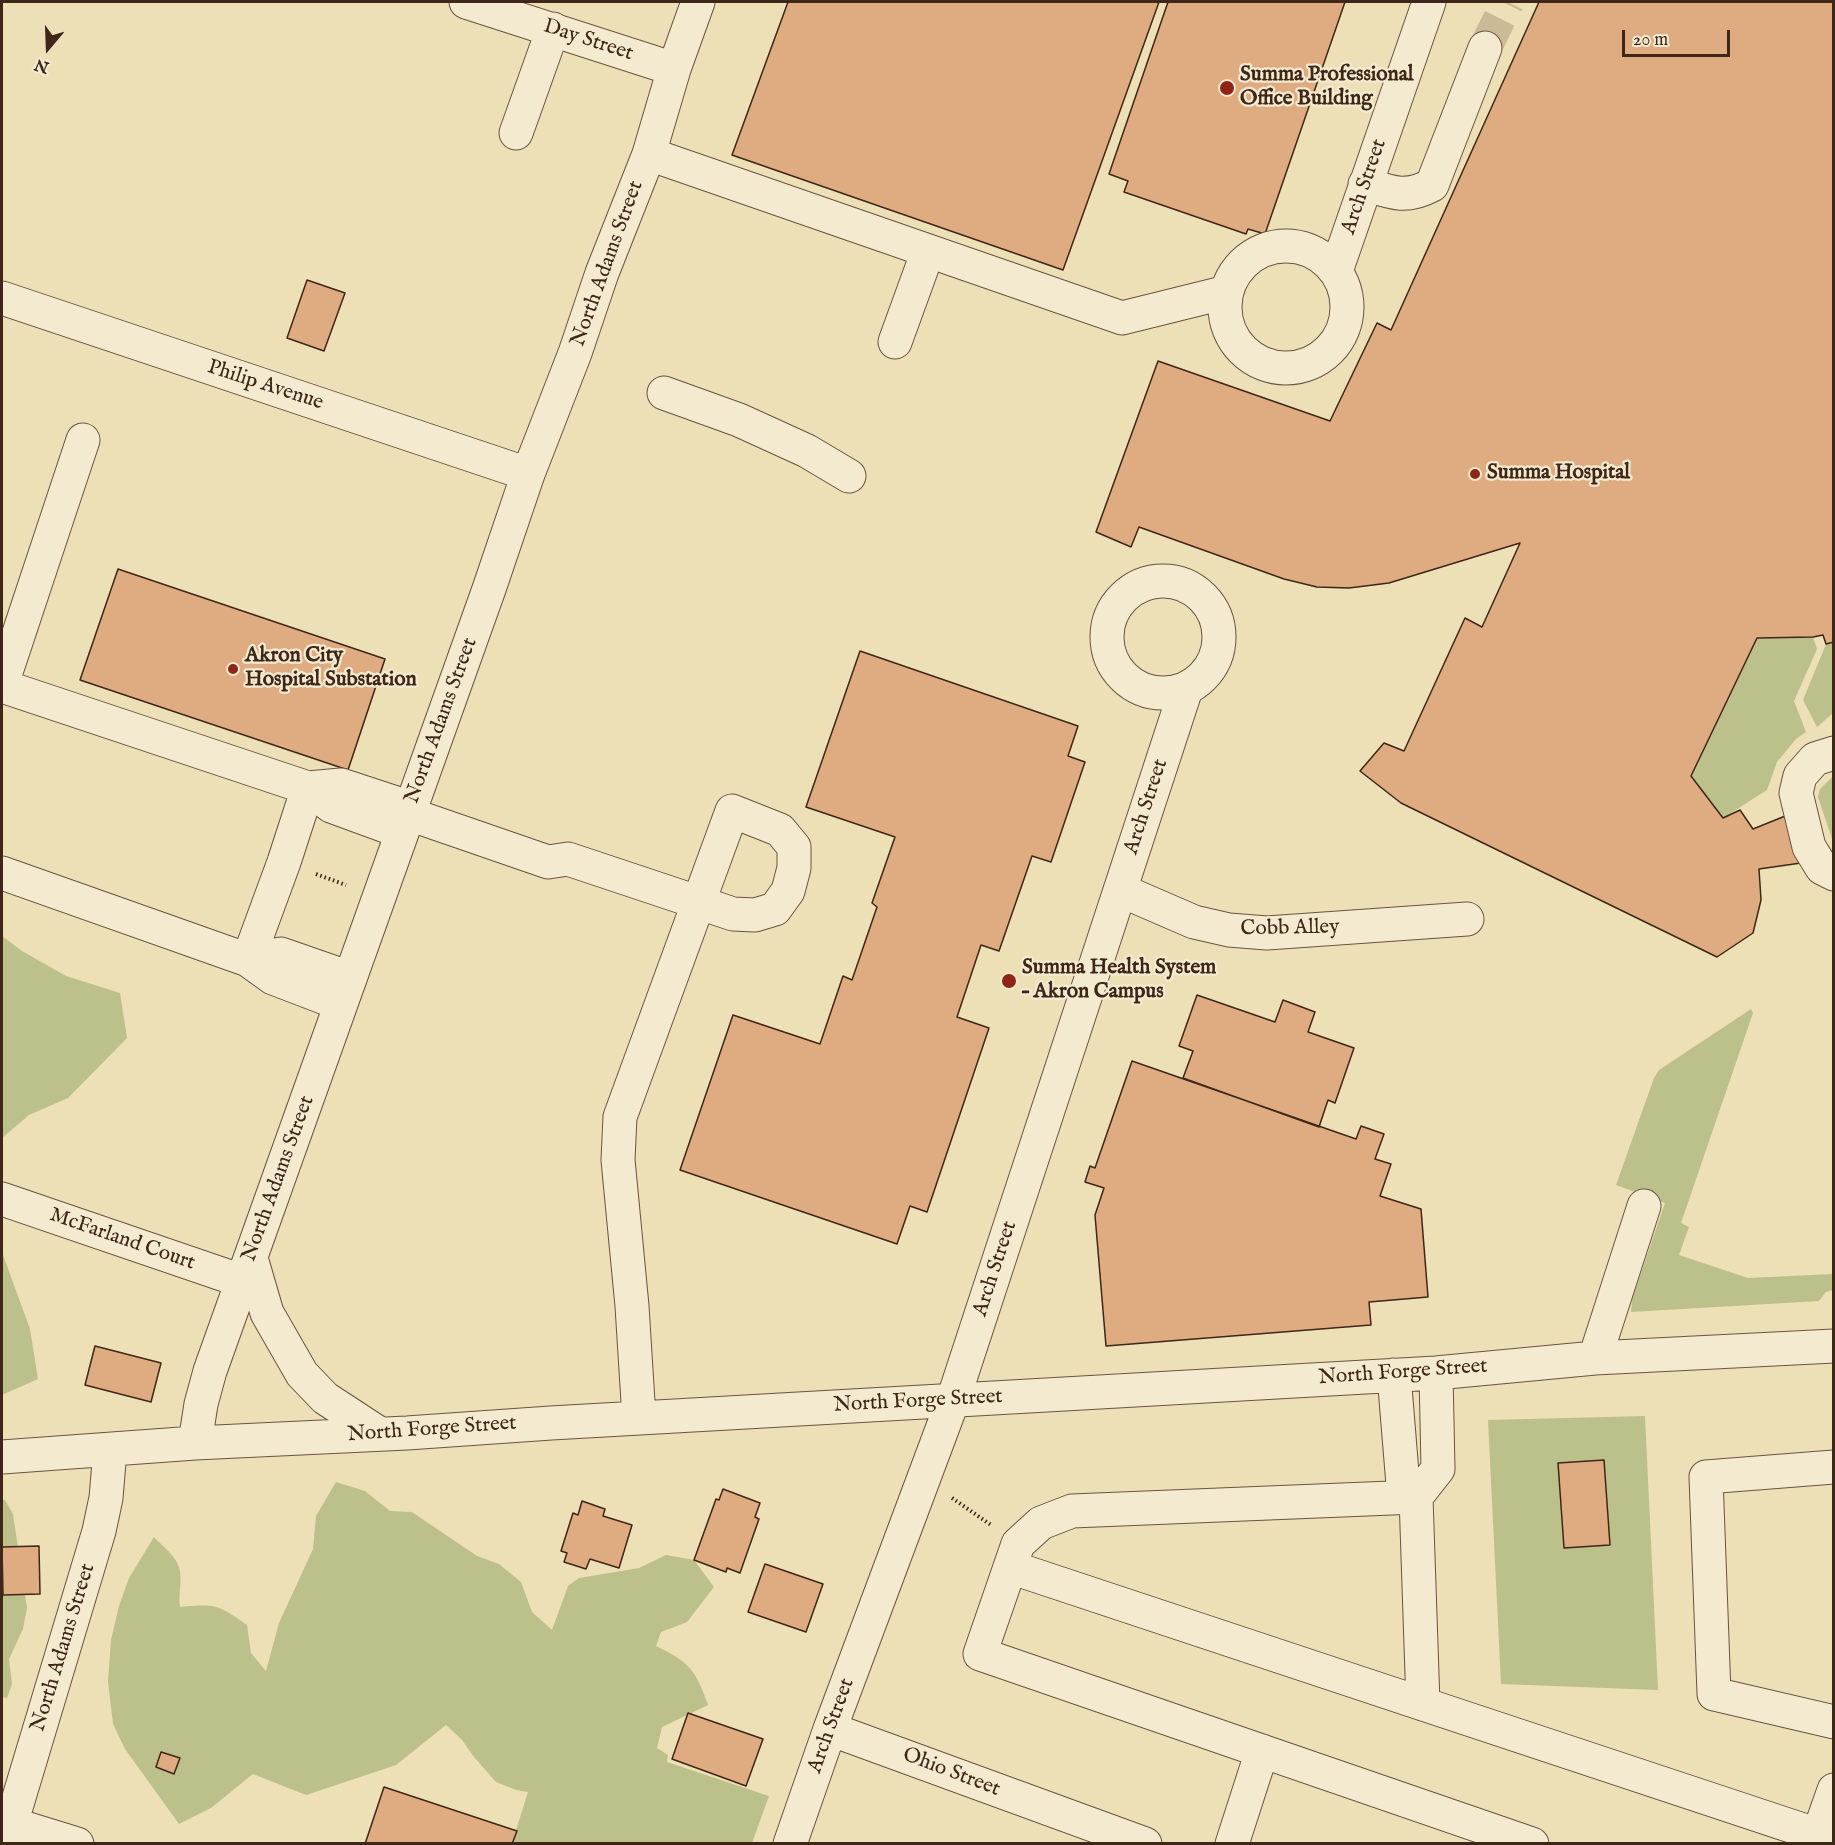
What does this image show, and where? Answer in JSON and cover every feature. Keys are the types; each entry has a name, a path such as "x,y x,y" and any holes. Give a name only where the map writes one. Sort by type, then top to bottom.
{"street":[{"name":"Day Street","path":"466,2 543,18 674,69"},
{"name":"North Adams Street","path":"195,1443 201,1404 210,1371 528,474 575,353 602,273 649,154 674,69 698,2"},
{"name":"Arch Street","path":"1227,292 1235,274 1248,259 1265,249 1285,246 1304,248 1322,257 1336,271 1429,2"},
{"path":"516,133 543,18"},
{"path":"1365,184 1397,195 1418,193 1432,185 1485,48"},
{"path":"649,154 1122,318 1227,292 1225,311 1230,331 1241,348 1258,361 1277,367 1298,367 1317,359 1332,346 1343,329 1347,309 1344,288 1336,271"},
{"path":"896,342 928,251"},
{"name":"Philip Avenue","path":"2,298 528,474"},
{"path":"664,393 740,420 807,451 849,476"},
{"path":"83,440 2,685 308,788 341,785 410,812 549,840 568,859 700,902 733,914 755,915 775,909 788,891 795,868 794,847 780,830 732,811 700,902 620,1117 618,1160 632,1306 639,1418"},
{"name":"Arch Street","path":"790,1844 830,1729 953,1400 1186,689"},
{"path":"1833,753 1815,759 1800,776 1796,793 1809,847 1822,868 1833,874"},
{"path":"248,960 308,788"},
{"path":"2,873 248,960 281,954 346,991"},
{"name":"Cobb Alley","path":"1120,890 1194,922 1229,930 1267,933 1467,920"},
{"name":"McFarland Court","path":"2,1199 246,1269"},
{"path":"1594,1358 1644,1206"},
{"path":"246,1269 267,1313 302,1374 325,1398 380,1434"},
{"name":"North Forge Street","path":"2,1457 195,1443 1394,1375 1594,1358 1833,1346"},
{"path":"1423,1704 1416,1497 1438,1469 1436,1372"},
{"path":"1394,1375 1403,1485 1416,1497"},
{"name":"North Adams Street","path":"8,1834 99,1531 106,1498 110,1450"},
{"path":"1833,1467 1706,1477 1714,1694 1833,1722"},
{"path":"1416,1497 1072,1510 1041,1522 1014,1556 980,1654 1532,1844"},
{"path":"1014,1556 1423,1704 1817,1839 1833,1790"},
{"name":"Ohio Street","path":"830,1729 1071,1818 1113,1838 1145,1844"},
{"path":"1232,1844 1262,1751"},
{"path":"8,1834 77,1844"}],"path":[{"path":"284,862 354,889"},
{"path":"952,1498 1014,1556"}],"green space":[{"path":"1813,637 1817,649 1794,701 1806,732 1796,739 1777,762 1767,790 1723,818 1691,776 1757,638"},
{"path":"1833,642 1833,713 1817,727 1803,700 1826,644"},
{"path":"1833,776 1833,842 1818,797 1820,789"},
{"path":"2,936 22,951 66,976 120,993 127,1038 68,1098 29,1115 2,1138"},
{"path":"1751,1009 1753,1013 1681,1223 1689,1227 1679,1255 1748,1278 1833,1274 1833,1290 1826,1292 1819,1301 1631,1312 1632,1299 1665,1203 1616,1185 1654,1078 1659,1070"},
{"path":"2,1252 30,1329 38,1379 2,1395"},
{"path":"1645,1416 1658,1690 1501,1684 1488,1420"},
{"path":"336,1482 365,1491 390,1511 412,1512 477,1556 499,1564 521,1582 532,1612 552,1630 568,1586 579,1578 639,1568 666,1555 694,1560 714,1587 687,1622 661,1632 656,1646 677,1657 690,1669 700,1684 708,1705 662,1727 657,1748 668,1755 667,1762 769,1796 752,1843 512,1843 528,1792 496,1782 462,1740 446,1725 396,1765 306,1795 253,1774 211,1808 179,1824 125,1749 113,1724 108,1682 111,1640 129,1578 154,1537 174,1557 179,1567 180,1607 216,1607 247,1625 251,1653 266,1671 279,1623 313,1549 316,1516"},
{"path":"2,1500 5,1500 13,1514 27,1608 23,1629 9,1659 12,1684 7,1698 2,1697"}],"building":[{"path":"788,2 1159,2 1063,270 732,155"},
{"name":"Summa Professional Office Building","path":"1168,2 1345,2 1265,234 1248,229 1246,234 1124,192 1128,181 1109,174"},
{"name":"Summa Hospital","path":"1539,2 1834,2 1834,642 1826,644 1823,635 1757,638 1691,776 1723,818 1740,810 1753,829 1805,808 1822,860 1759,869 1761,900 1753,933 1717,957 1401,803 1360,771 1384,743 1404,751 1465,618 1482,627 1520,543 1389,583 1349,588 1317,587 1284,579 1139,527 1131,547 1096,532 1158,361 1330,421 1377,323 1391,330"},
{"path":"307,280 345,293 324,351 287,338"},
{"name":"Akron City Hospital Substation","path":"118,569 385,659 348,770 80,680"},
{"path":"860,651 1078,726 1068,756 1085,762 1051,862 1032,856 999,951 981,945 957,1017 989,1028 927,1212 910,1206 897,1244 680,1170 733,1015 820,1044 843,976 852,980 877,907 872,903 895,837 806,807"},
{"path":"1197,995 1275,1022 1283,1000 1315,1012 1308,1032 1354,1048 1335,1103 1328,1100 1319,1127 1183,1078 1193,1051 1179,1046"},
{"path":"1132,1061 1356,1139 1361,1126 1384,1134 1375,1159 1391,1164 1380,1196 1421,1209 1428,1297 1369,1302 1371,1325 1106,1346 1095,1215 1104,1188 1085,1182 1090,1166 1095,1168"},
{"path":"95,1346 161,1363 151,1402 85,1385"},
{"path":"1604,1460 1610,1545 1564,1548 1558,1463"},
{"path":"723,1489 760,1503 755,1517 759,1519 740,1573 727,1568 726,1572 694,1560 716,1499 719,1500"},
{"path":"582,1501 605,1509 603,1516 632,1525 619,1568 590,1559 586,1569 564,1562 567,1553 561,1551 573,1513 578,1515"},
{"path":"39,1546 40,1594 3,1595 2,1547"},
{"path":"765,1564 823,1584 806,1632 748,1612"},
{"path":"688,1713 763,1739 746,1786 672,1759"},
{"path":"161,1752 180,1758 174,1774 156,1767"},
{"path":"384,1787 517,1831 512,1844 365,1844"}],"tunnel":[{"path":"1485,48 1508,2"}],"place":[{"name":"Summa Professional Office Building","path":"1227,88"},
{"name":"Summa Hospital","path":"1475,474"},
{"name":"Akron City Hospital Substation","path":"233,669"},
{"name":"Summa Health System – Akron Campus","path":"1009,981"}]}
